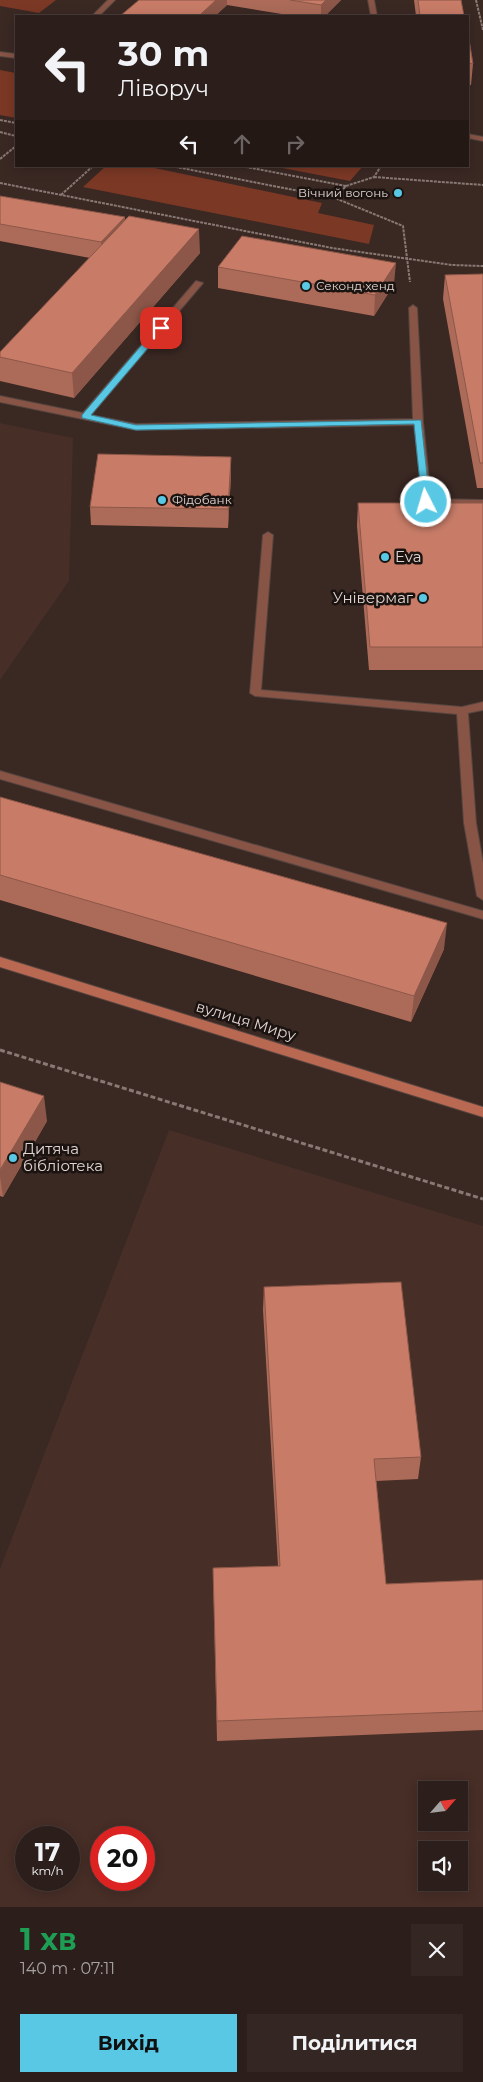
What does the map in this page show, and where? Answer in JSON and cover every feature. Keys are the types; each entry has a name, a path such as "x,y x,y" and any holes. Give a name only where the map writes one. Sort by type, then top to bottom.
{"main road":[{"name":"вулиця Миру","path":"0,962 483,1112"}],"street":[{"path":"96,15 112,0"},
{"path":"371,0 374,15"},
{"path":"0,54 15,56"},
{"path":"469,136 483,139"},
{"path":"85,417 199,284"},
{"path":"413,308 418,422 426,502 483,503"},
{"path":"0,399 136,427 418,422"},
{"path":"268,535 255,693 462,712 483,706"},
{"path":"462,712 470,823 483,896"},
{"path":"0,775 483,915"}],"path":[{"path":"476,0 483,30"},
{"path":"0,120 15,123"},
{"path":"0,132 15,136"},
{"path":"0,159 15,147"},
{"path":"61,195 92,167"},
{"path":"176,167 335,198 403,226 413,308"},
{"path":"246,167 346,186 374,177 483,185"},
{"path":"374,177 380,167"},
{"path":"0,183 332,248 452,265 483,266"},
{"path":"335,198 346,186"},
{"path":"0,1050 483,1199"}],"shaded area":[{"path":"0,0 56,0 39,13 0,6"},
{"path":"0,70 15,73 15,118 0,115"},
{"path":"105,167 150,167 322,203 318,213 374,225 369,244 83,187"},
{"path":"277,167 362,167 350,181"},
{"path":"0,423 73,438 69,581 0,680"},
{"path":"169,1130 483,1226 483,1907 0,1907 0,1569"}],"building":[{"path":"139,0 216,0 201,14 208,15 121,15"},
{"path":"290,0 326,0 321,5"},
{"path":"418,0 461,0 464,15 420,15"},
{"path":"469,39 473,64 469,63"},
{"path":"0,196 125,217 101,242 0,224"},
{"path":"129,216 199,229 72,373 0,357 0,352"},
{"path":"242,236 396,263 375,295 218,267"},
{"path":"483,274 483,463 480,463 445,275"},
{"name":"Фідобанк","path":"98,454 231,457 228,509 90,507"},
{"name":"Універмаг","path":"358,503 483,503 483,647 370,647"},
{"path":"0,797 447,923 414,996 0,875"},
{"path":"0,1082 44,1096 0,1170"},
{"path":"401,1282 421,1457 374,1459 386,1584 483,1580 483,1711 217,1721 213,1568 280,1566 264,1287"}],"place":[{"name":"Вічний вогонь","path":"398,193"},
{"name":"Секонд хенд","path":"306,286"},
{"name":"Фідобанк","path":"162,500"},
{"name":"Eva","path":"385,557"},
{"name":"Універмаг","path":"423,598"},
{"name":"Дитяча бібліотека","path":"13,1158"}],"route":[{"path":"161,328 85,417 136,427 418,422 426,502"}]}
